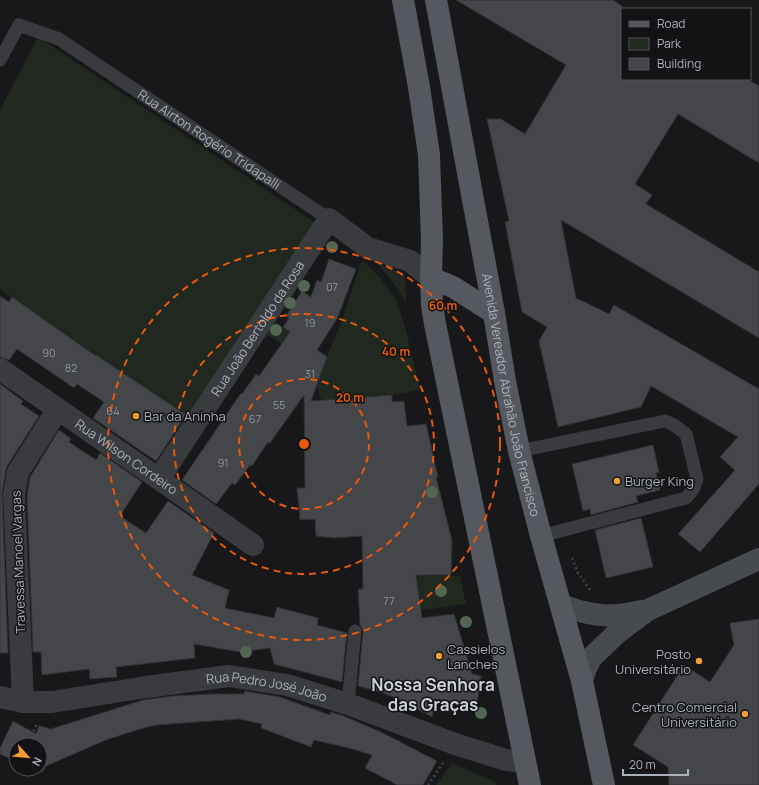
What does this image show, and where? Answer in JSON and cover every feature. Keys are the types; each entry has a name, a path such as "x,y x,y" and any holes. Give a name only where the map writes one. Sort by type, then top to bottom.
{"main road":[{"path":"403,0 420,94 429,155 432,239 431,278 432,305 435,324 530,785"},
{"name":"Avenida Vereador Abrahão João Francisco","path":"436,0 519,451 541,536 582,681 604,785"},
{"path":"431,278 453,287 494,313"}],"street":[{"name":"Rua Airton Rogério Tridapalli","path":"329,219 368,248 410,261 431,278"},
{"name":"Rua João Bertoldo da Rosa","path":"159,479 329,219"},
{"name":"Rua Wilson Cordeiro","path":"0,369 253,545"},
{"name":"Travessa Manoel Vargas","path":"23,702 14,495 18,472 58,409"},
{"path":"582,681 591,658 616,634 648,610 759,559"},
{"path":"561,606 598,615 614,616 648,610"},
{"name":"Rua Pedro José João","path":"0,697 23,702 52,702 229,676 286,684 348,704 455,744 506,760 525,762"}],"lane":[{"name":"Rua Airton Rogério Tridapalli","path":"0,60 19,25 59,39 329,219"},
{"path":"519,451 665,422 674,425 686,434 697,478 693,490 686,498 541,536"},
{"path":"348,704 355,631"}],"green space":[{"path":"38,37 314,222 189,418 0,289 0,110"},
{"path":"362,260 380,278 396,299 406,330 420,390 392,395 321,400 317,385 343,317"},
{"path":"377,263 405,274 406,303 398,289"},
{"path":"275,322 299,338 291,350 266,334"},
{"path":"417,575 460,576 466,604 421,610"},
{"path":"452,763 495,782 496,785 436,785"}],"building":[{"path":"456,0 613,0 622,6 621,80 749,80 759,86 759,163 678,114 635,184 652,195 646,204 759,272 759,338 561,220 576,298 609,314 614,305 759,389 759,484 700,552 678,534 735,470 720,457 738,437 651,386 641,407 558,427 539,341 547,327 522,312 505,222 509,221 487,119 501,119 525,134 566,65"},
{"path":"329,259 356,269 337,319 317,350 327,357 311,401 392,395 392,402 404,401 407,426 426,424 438,477 436,477 452,541 451,575 416,575 422,618 454,614 472,674 481,676 477,705 435,699 432,717 417,709 417,707 381,692 358,686 363,632 360,625 358,589 363,589 362,536 335,538 316,536 315,519 300,520 297,488 305,488 304,395 270,443 268,442 252,466 250,465 235,485 232,483 216,504 182,480 241,393 242,394 256,374 259,376 290,332 283,327 289,318 286,316 302,291 311,297 317,280 321,282"},
{"path":"0,296 9,302 12,297 96,356 186,415 156,461 93,418 104,402 77,384 74,388 17,349 9,360 0,357"},
{"path":"0,384 23,401 21,404 39,416 7,466 2,493 8,653 0,653"},
{"path":"59,430 71,439 69,442 96,460 100,453 142,482 120,516 146,533 168,501 214,533 192,575 229,590 225,608 274,618 277,607 318,618 317,625 347,633 342,682 274,664 270,648 240,652 194,644 195,658 116,667 117,677 90,679 89,669 42,675 41,652 33,652 27,496 30,477"},
{"name":"Burger King","path":"653,445 659,472 656,473 660,490 636,496 638,502 591,515 590,509 583,511 572,464"},
{"path":"641,518 653,567 606,578 595,530"},
{"path":"759,619 759,785 669,785 668,767 633,745 684,665 710,682 734,645 730,623"},
{"path":"245,691 280,697 330,715 330,712 344,716 383,733 437,761 423,785 397,785 365,768 372,755 314,740 311,747 261,728 262,724 239,719 156,725 106,740 48,765 48,737 8,737 8,758 0,754 0,748 13,721 36,734 39,726 51,729 143,700 173,696 244,694"}],"place":[{"name":"Bar da Aninha","path":"136,416"},
{"name":"Burger King","path":"617,481"},
{"name":"Cassielos Lanches","path":"439,656"},
{"name":"Posto Universitário","path":"699,661"},
{"name":"Centro Comercial Universitário","path":"745,714"}],"district":[{"name":"Nossa Senhora das Graças","path":"433,694"}]}
